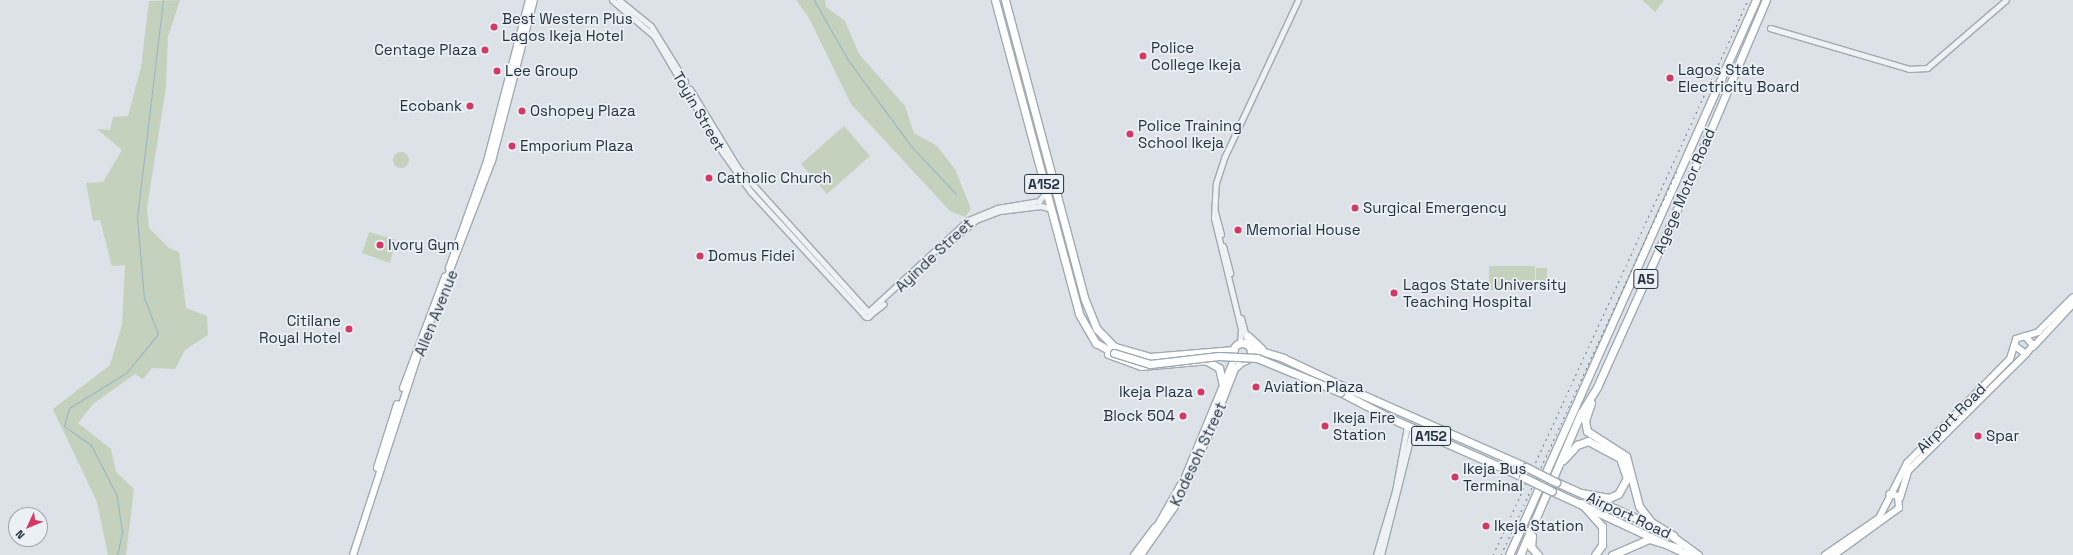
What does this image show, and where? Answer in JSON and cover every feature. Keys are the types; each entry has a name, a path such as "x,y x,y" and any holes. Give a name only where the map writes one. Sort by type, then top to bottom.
{"main road":[{"name":"Allen Avenue","path":"349,555 418,341 478,188 529,0"},
{"name":"Allen Avenue","path":"353,555 422,343 492,161 534,0"},
{"name":"A152","path":"995,0 1079,314 1088,332 1103,350 1113,349 1150,360 1254,354 1341,391 1351,399 1410,427"},
{"name":"A152","path":"1006,0 1052,178 1090,314 1113,349"},
{"name":"Agege Motor Road","path":"1509,555 1756,0"},
{"name":"Agege Motor Road","path":"1520,555 1535,522 1556,468 1573,431 1598,387 1708,139 1766,0"},
{"path":"1697,134 1708,139"},
{"path":"1043,180 1052,178"},
{"path":"2073,297 2038,332 2018,337 2015,346 2026,354 2073,304"},
{"path":"1248,336 1266,352"},
{"path":"2025,336 2031,339 2032,348"},
{"path":"1234,355 1240,344 1266,352 1283,358 1354,392"},
{"name":"Airport Road","path":"1889,494 1916,452 2010,359 2015,346"},
{"path":"1246,360 1250,348"},
{"path":"1113,349 1150,357 1197,353 1234,355 1246,360 1279,368 1351,399"},
{"path":"1103,350 1141,366 1203,361 1234,355"},
{"path":"1197,353 1202,355 1203,361"},
{"name":"Airport Road","path":"1900,498 1901,485 1908,471 2026,354"},
{"name":"Kodesoh Street","path":"1147,544 1190,467 1234,355"},
{"path":"1279,368 1283,358"},
{"name":"Kodesoh Street","path":"1147,544 1165,522 1212,428 1234,369 1246,360"},
{"path":"1203,361 1219,368 1223,385"},
{"path":"1582,493 1609,498 1624,488 1627,478 1620,458 1589,438 1585,420 1598,387"},
{"name":"A152","path":"1341,391 1354,392"},
{"name":"Airport Road","path":"1354,392 1526,467 1673,535 1698,555"},
{"name":"Airport Road","path":"1410,427 1581,503 1678,548 1689,555"},
{"path":"1573,431 1626,456 1639,506 1651,522 1673,535"},
{"path":"1556,468 1570,451 1589,438"},
{"path":"1825,555 1876,520 1889,494 1900,498 1901,502 1895,513 1834,555"},
{"path":"1581,503 1602,526 1602,545 1595,555"},
{"path":"1883,507 1888,513 1895,513"},
{"path":"1134,555 1164,515"},
{"path":"1144,555 1165,522"},
{"path":"1535,522 1531,543 1538,555"},
{"path":"1612,555 1649,539 1678,548"},
{"path":"1138,555 1147,544"},
{"path":"1141,555 1147,544"}],"street":[{"name":"Toyin Street","path":"612,0 654,36 723,153 750,191 868,313"},
{"name":"Toyin Street","path":"619,0 657,33 738,168 868,313"},
{"path":"1240,344 1241,329 1215,212 1220,168 1298,0"},
{"path":"1770,28 1909,69 1927,68 2006,0"},
{"name":"Ayinde Street","path":"868,313 968,220 997,208 1039,201 1046,192"},
{"name":"Ayinde Street","path":"868,313 976,220 1000,211 1041,206 1050,209"},
{"path":"1215,212 1250,348"},
{"path":"1376,555 1395,491 1410,427"},
{"path":"1381,555 1410,427"}],"green space":[{"path":"180,0 168,37 166,87 147,208 149,228 169,248 179,252 186,308 207,316 208,335 185,350 175,369 152,368 143,379 135,374 93,404 78,423 111,449 116,472 134,489 126,555 108,555 97,502 53,409 110,365 122,325 125,265 112,266 100,220 93,221 86,183 103,182 122,150 97,129 110,130 113,117 128,116 141,67 149,1"},
{"path":"796,0 825,0 826,7 845,21 859,54 905,106 914,133 937,146 955,169 971,209 965,217 950,211 851,104 809,18"},
{"path":"1642,0 1664,0 1655,12"},
{"path":"844,126 870,156 827,194 801,164"},
{"path":"398,152 404,152 409,157 407,166 404,168 398,168 393,163 393,157"},
{"name":"Ivory Gym","path":"369,232 396,240 390,263 362,253"},
{"path":"1489,266 1535,266 1535,290 1489,290"},
{"path":"1536,268 1547,268 1547,290 1536,290"}],"waterway":[{"path":"117,555 122,533 117,496 91,445 64,426 69,408 126,373 158,334 144,298 137,218 163,0"},
{"path":"814,0 848,60 911,146 956,194"}],"railway":[{"path":"1493,555 1748,0"},
{"path":"1501,555 1678,168"}],"place":[{"name":"Best Western Plus Lagos Ikeja Hotel","path":"494,27"},
{"name":"Centage Plaza","path":"485,50"},
{"name":"Police College Ikeja","path":"1143,56"},
{"name":"Lee Group","path":"497,71"},
{"name":"Lagos State Electricity Board","path":"1670,78"},
{"name":"Ecobank","path":"470,106"},
{"name":"Oshopey Plaza","path":"522,111"},
{"name":"Police Training School Ikeja","path":"1130,134"},
{"name":"Emporium Plaza","path":"512,146"},
{"name":"Catholic Church","path":"709,178"},
{"name":"Surgical Emergency","path":"1355,208"},
{"name":"Memorial House","path":"1238,230"},
{"name":"Ivory Gym","path":"380,245"},
{"name":"Domus Fidei","path":"700,256"},
{"name":"Lagos State University Teaching Hospital","path":"1394,293"},
{"name":"Citilane Royal Hotel","path":"349,329"},
{"name":"Aviation Plaza","path":"1256,387"},
{"name":"Ikeja Plaza","path":"1201,392"},
{"name":"Block 504","path":"1183,416"},
{"name":"Ikeja Fire Station","path":"1325,426"},
{"name":"Spar","path":"1978,436"},
{"name":"Ikeja Bus Terminal","path":"1455,477"},
{"name":"Ikeja Station","path":"1486,526"}]}
